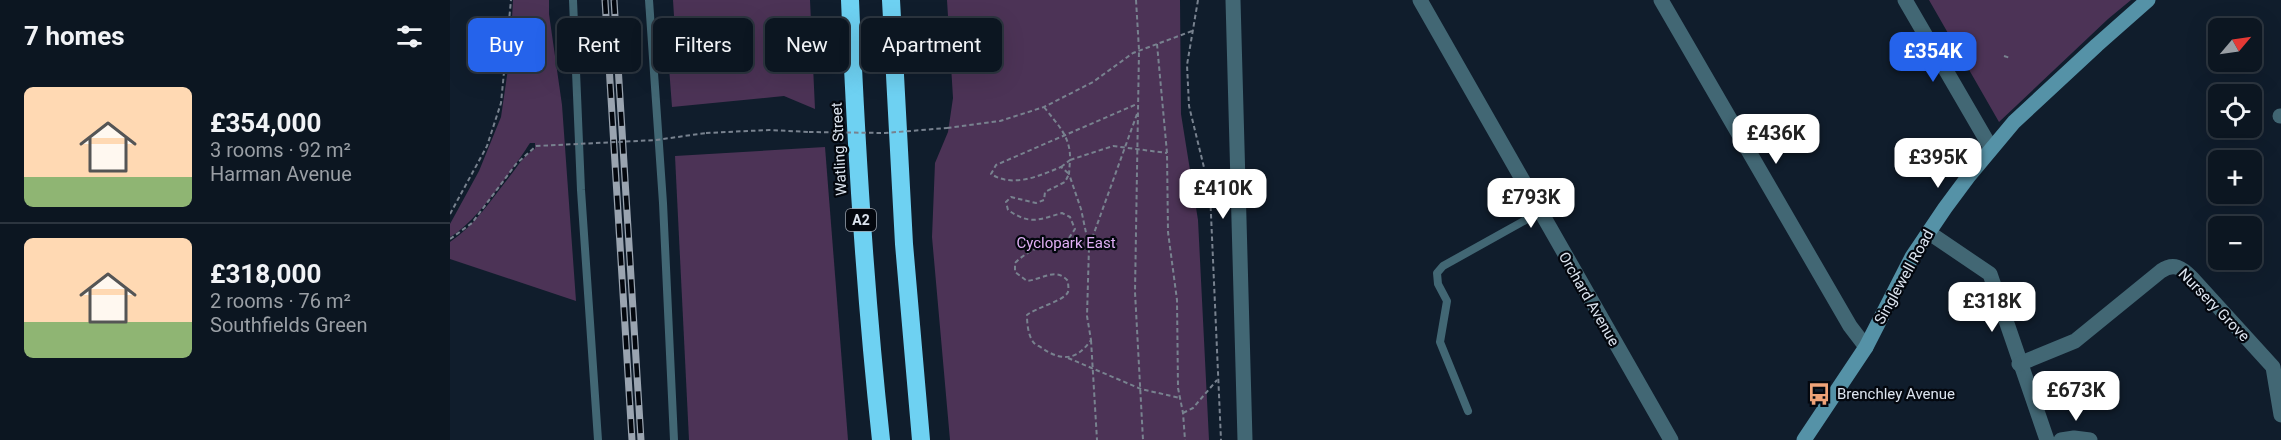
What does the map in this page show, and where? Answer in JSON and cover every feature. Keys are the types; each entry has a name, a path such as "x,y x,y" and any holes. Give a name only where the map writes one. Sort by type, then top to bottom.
{"highway":[{"name":"Watling Street","path":"850,0 856,144 868,327 881,440"},
{"path":"891,0 903,222 921,440"}],"street":[{"path":"1233,0 1245,440"},
{"name":"Orchard Avenue","path":"1420,0 1671,440"},
{"path":"1661,0 1850,326 1866,347"},
{"path":"1905,0 1991,148"},
{"name":"Singlewell Road","path":"1804,440 1866,347 1912,257 1928,232 1991,148 2014,122 2148,0"},
{"path":"1928,232 1990,274 2019,364 2047,440"},
{"name":"Nursery Grove","path":"2019,364 2075,341 2161,271 2176,266 2181,267 2192,278 2273,367 2281,415"},
{"path":"2061,440 2074,438 2090,440"}],"lane":[{"path":"573,0 581,190 598,440"},
{"path":"649,0 663,203 674,440"},
{"path":"1468,411 1440,342 1447,301 1438,284 1437,273 1443,266 1540,212"}],"path":[{"path":"450,214 487,146 501,103 511,0"},
{"path":"1136,0 1139,50 1135,291 1143,440"},
{"path":"1198,0 1187,65 1189,106 1210,192 1221,440"},
{"path":"450,239 471,223 516,164 536,146 662,140 706,133 769,130 885,133 1000,121 1044,107 1093,82 1133,53 1192,31"},
{"path":"1157,44 1167,153 1168,232 1177,300 1178,387 1185,440"},
{"path":"2004,56 2010,58"},
{"path":"1137,104 996,165 991,174 1012,182 1041,175 1061,167 1070,160 1113,146 1167,153"},
{"path":"1044,107 1067,136 1071,148 1069,174 1065,182 1045,192 1044,200 1036,203 1011,197 1006,202 1008,210 1020,218 1034,221 1062,213 1070,217 1075,228 1069,238 1025,253 1015,263 1015,272 1027,281 1053,273 1063,275 1068,281 1068,292 1064,297 1033,310 1027,315 1033,342 1051,354 1068,358 1141,389 1180,398"},
{"path":"1089,247 1137,114"},
{"path":"1061,167 1069,174 1081,209 1089,247 1087,316 1091,340 1097,440"},
{"path":"1068,358 1083,351 1091,340"},
{"path":"1183,413 1193,408 1217,380"}],"green space":[{"path":"513,0 549,0 562,105 576,301 450,259 450,242 475,220 521,161 535,149 535,143 530,143 482,208 450,237 450,224 479,171 501,117 508,72 545,72 545,18 512,18"},
{"path":"673,0 810,0 811,18 765,18 765,72 813,72 815,109 784,96 672,107 669,72 753,72 753,18 673,18"},
{"name":"Cyclopark East","path":"947,0 1180,0 1181,114 1198,220 1209,440 950,440 932,237 935,163 948,132 953,98 951,72 1002,72 1002,18 948,18"},
{"path":"1929,0 2131,0 1999,122"},
{"path":"825,147 848,440 689,440 675,156"}],"railway":[{"path":"605,0 632,440"},
{"path":"614,0 641,440"}],"place":[{"name":"Brenchley Avenue","path":"1819,394"}]}
